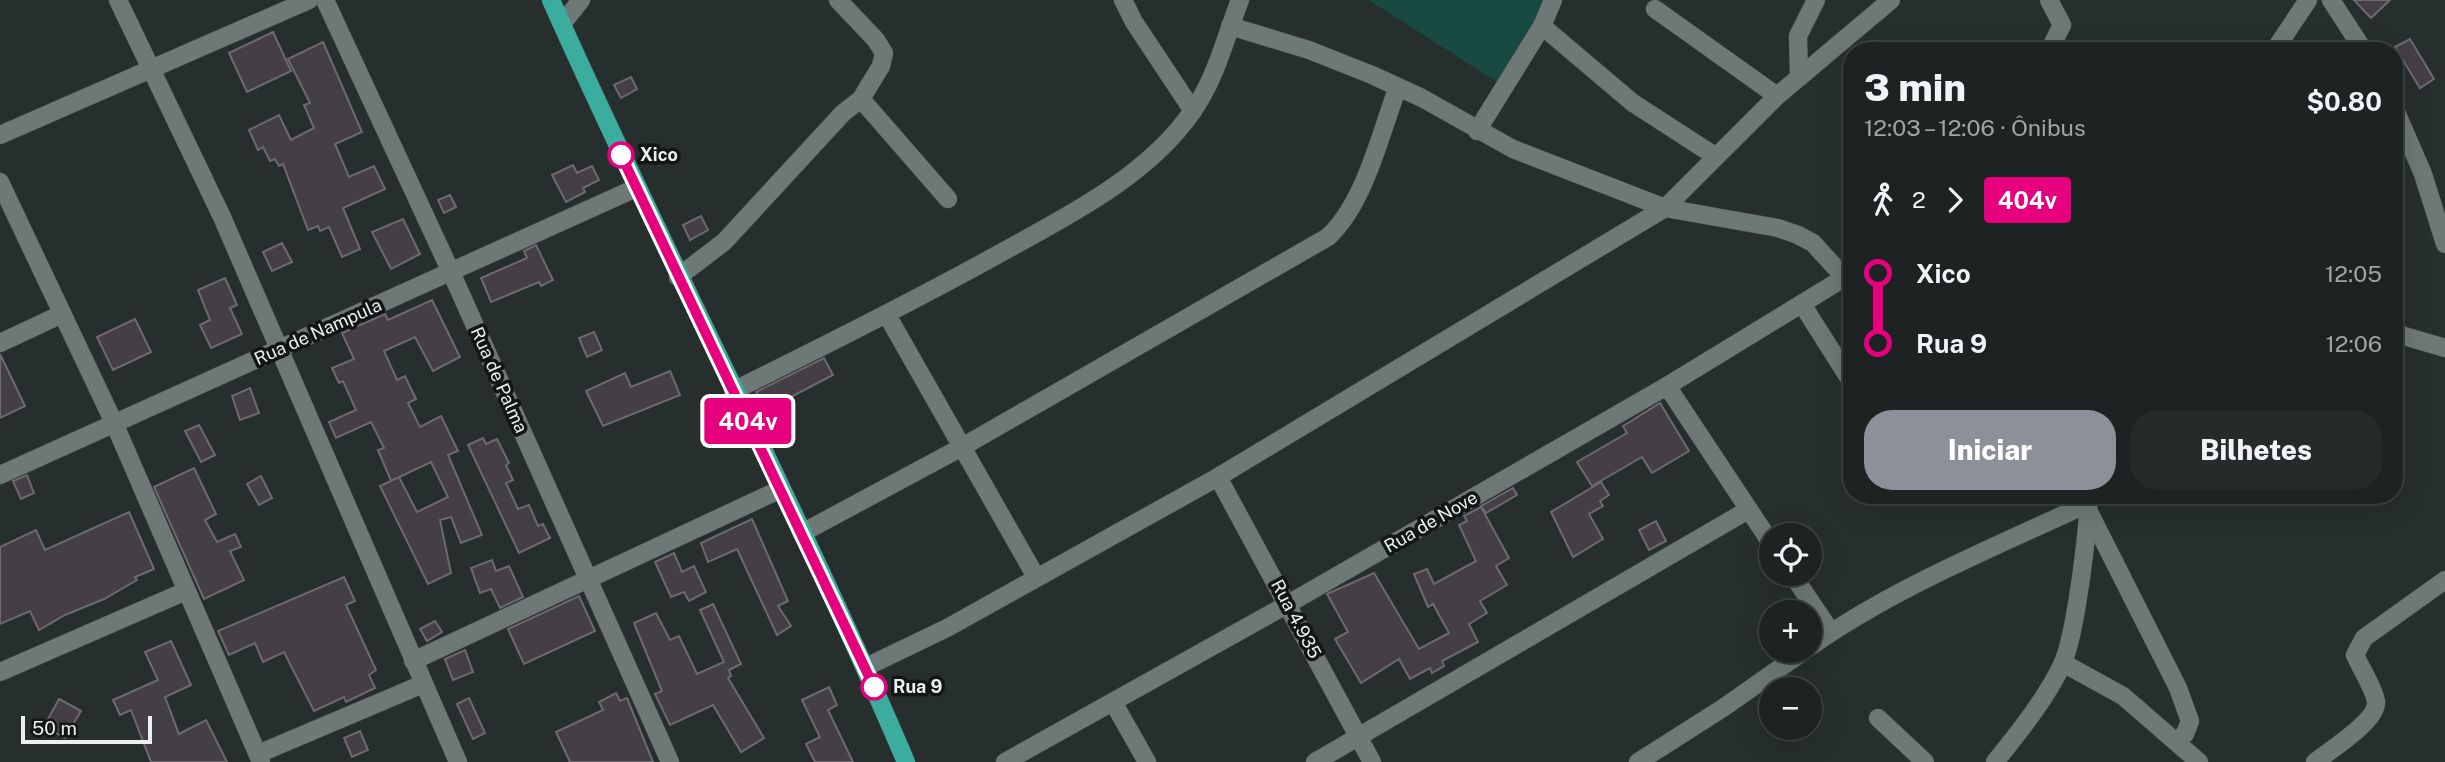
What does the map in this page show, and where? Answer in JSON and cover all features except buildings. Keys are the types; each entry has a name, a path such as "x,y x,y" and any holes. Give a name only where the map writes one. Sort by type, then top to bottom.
{"main road":[{"path":"551,0 678,277 866,667 906,762"}],"street":[{"path":"118,0 222,217 277,350 458,762"},
{"path":"0,135 309,0"},
{"name":"Rua de Palma","path":"325,0 452,272 670,762"},
{"path":"562,23 581,0"},
{"path":"678,277 724,242 843,113 861,99 881,66 884,53 838,0"},
{"path":"1124,0 1134,22 1193,111"},
{"path":"733,391 887,315 1059,220 1123,179 1159,150 1193,111 1240,0"},
{"path":"1476,131 1542,26 1553,0"},
{"path":"1799,76 1798,36 1816,0"},
{"path":"866,667 947,628 1218,477 1665,208 1777,96 1891,0"},
{"path":"2049,0 2062,25 2054,42"},
{"path":"2280,42 2308,0"},
{"path":"2331,0 2358,42"},
{"path":"1655,9 1777,96"},
{"path":"1230,26 1309,50 1398,87 1513,149 1665,208 1743,221 1798,235 1813,243 1843,270"},
{"path":"1542,26 1633,103 1715,156"},
{"path":"802,533 962,447 1328,237 1342,224 1355,203 1398,87"},
{"path":"861,99 948,198"},
{"path":"2403,128 2423,174 2445,244"},
{"path":"0,182 115,425 260,758 423,684"},
{"name":"Rua de Nampula","path":"0,475 636,188"},
{"name":"Rua de Nove","path":"1005,762 1288,604 1667,386 1843,278"},
{"path":"1802,304 1843,369"},
{"path":"0,343 62,314"},
{"path":"887,315 1036,577"},
{"path":"2403,336 2445,348"},
{"path":"1667,386 1759,526"},
{"name":"Rua 4.935","path":"1218,477 1372,762"},
{"path":"412,661 781,489"},
{"path":"1822,638 1946,569 2087,504"},
{"path":"1995,762 2025,725 2063,663 2089,504"},
{"path":"2089,504 2178,688 2190,721 2185,734 2176,741"},
{"path":"1315,762 1748,510"},
{"path":"2315,762 2374,712 2376,701 2355,655 2358,646 2364,638 2445,580"},
{"path":"1800,586 1831,632"},
{"path":"0,672 186,591"},
{"path":"1638,762 1787,663"},
{"path":"2063,663 2123,696 2199,762"},
{"path":"1113,702 1147,762"},
{"path":"1878,718 1925,762"}],"green space":[{"path":"1369,0 1554,0 1500,84"}],"bus line":[{"name":"404v","path":"621,155 874,687"}],"place":[{"name":"Xico","path":"621,155"},
{"name":"Rua 9","path":"874,687"}]}
